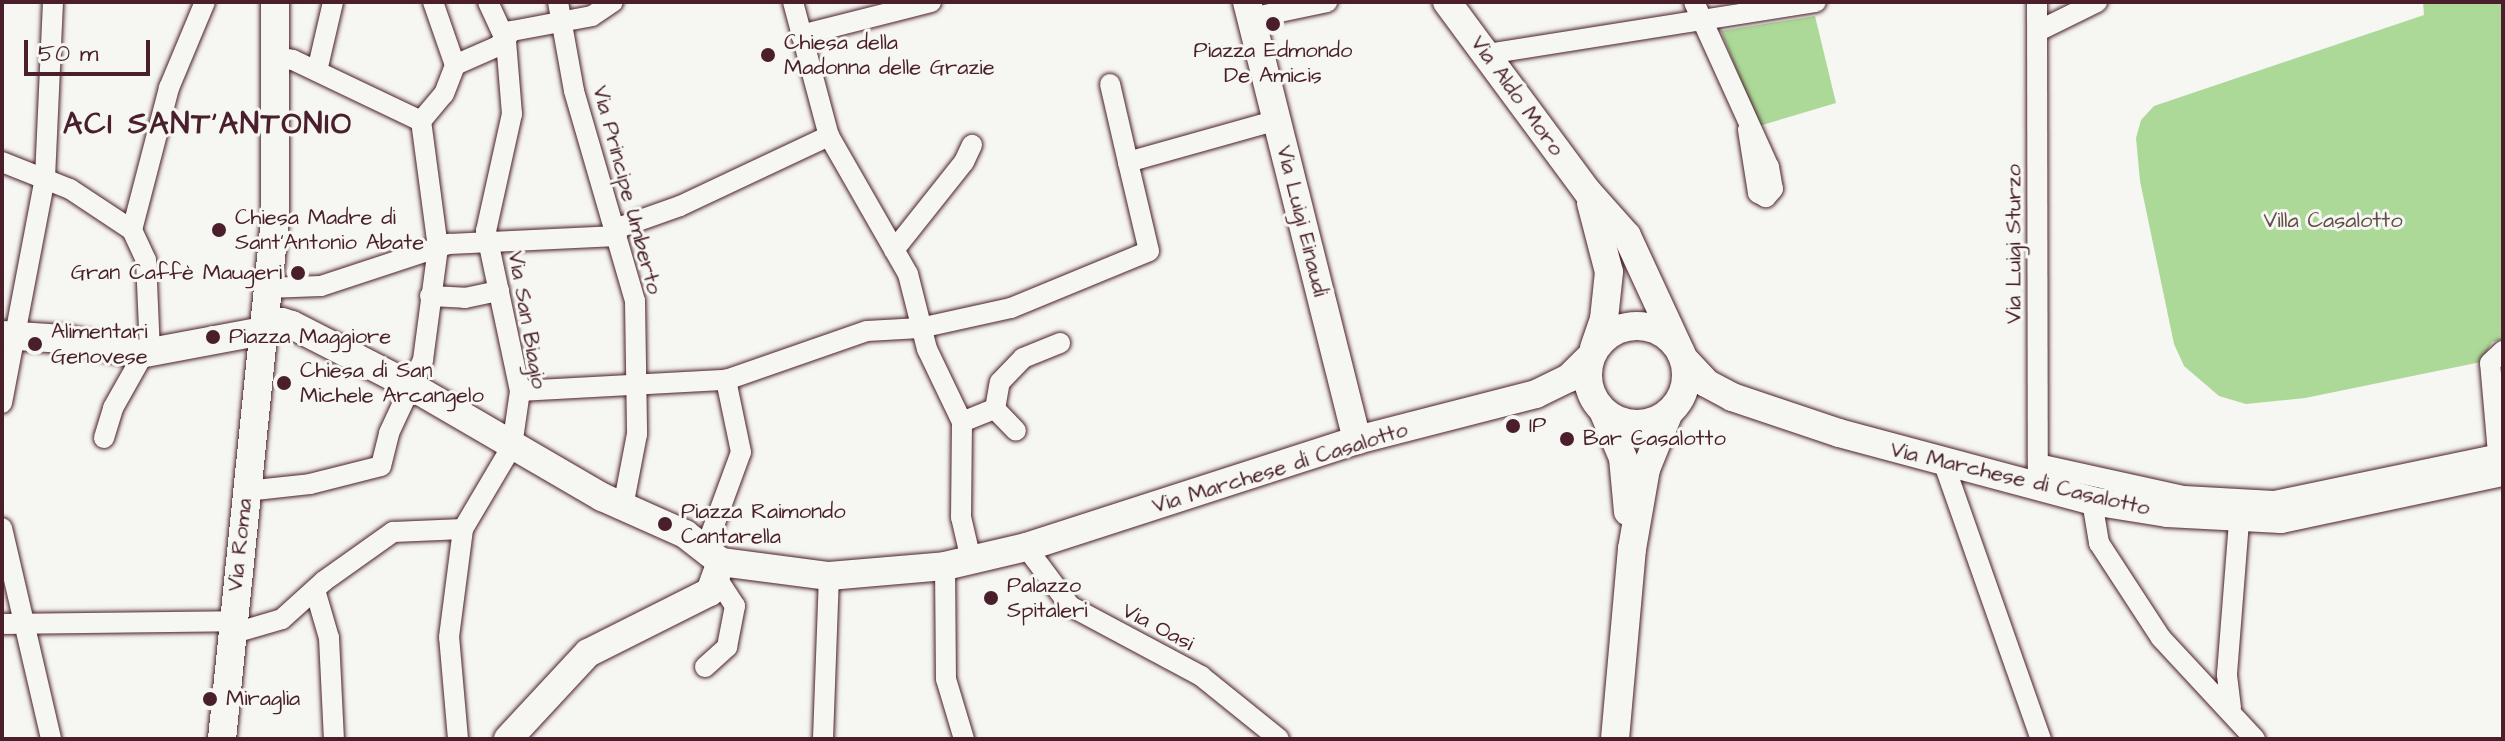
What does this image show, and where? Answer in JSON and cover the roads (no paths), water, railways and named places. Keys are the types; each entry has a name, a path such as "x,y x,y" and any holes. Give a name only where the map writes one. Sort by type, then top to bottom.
{"street":[{"path":"2,403 9,335 45,178 53,2"},
{"path":"132,230 169,88 205,2"},
{"name":"Via Roma","path":"222,739 262,341 282,288 275,219 275,2"},
{"path":"317,71 333,2"},
{"path":"246,491 310,484 381,466 423,360 438,248 421,121 444,94 455,65 433,2"},
{"path":"488,2 506,41"},
{"path":"455,65 506,41 512,31 559,12 592,16 613,2"},
{"path":"793,2 829,136 908,274 920,328 962,422 961,517 946,679 964,739"},
{"path":"801,35 931,2"},
{"path":"1249,10 1327,2"},
{"name":"Via Aldo Moro","path":"1447,2 1587,191 1627,236 1682,356"},
{"path":"1487,54 1698,11 1816,2"},
{"name":"Via Luigi Sturzo","path":"2037,2 2038,475"},
{"path":"2038,31 2097,2"},
{"name":"Via Luigi Einaudi","path":"1249,10 1357,440"},
{"path":"1698,11 1748,130"},
{"name":"Via Principe Umberto","path":"559,12 635,301 637,434 620,498"},
{"name":"Via San Biagio","path":"458,739 449,637 463,529 512,446 520,391 488,240 488,206 512,114 506,41"},
{"path":"276,57 317,71 421,121"},
{"path":"520,391 726,380 848,336 920,328 1011,308 1149,251 1110,84"},
{"path":"1128,162 1277,120"},
{"path":"304,329 284,308 280,298 282,288 321,286 438,248 488,240 616,232 680,206 829,136"},
{"path":"894,250 964,162 972,145"},
{"path":"2,162 45,178 132,230 146,260 145,353 113,408 104,438"},
{"path":"1587,191 1609,272 1604,319 1587,380 1623,458 1632,549"},
{"path":"430,296 465,298 499,291"},
{"path":"9,335 145,353 262,341 282,322 304,329 411,386 512,446 620,498 685,534 713,561 735,606 727,647 705,667"},
{"path":"1536,394 1569,378 1610,334 1632,326 1655,329 1706,383 1732,397"},
{"path":"995,409 1000,382 1023,358 1060,343"},
{"path":"2038,475 2169,493 2274,501 2500,466 2490,363 2503,351"},
{"path":"1615,739 1632,549 1646,469 1686,380 1682,356"},
{"path":"508,739 588,653 710,592 724,504 741,452 726,380"},
{"path":"1536,394 1600,408 1637,425 1701,398 1732,397"},
{"name":"Via Marchese di Casalotto","path":"713,561 829,576 958,563 1026,547 1357,440 1536,394"},
{"name":"Via Marchese di Casalotto","path":"1732,397 1944,464 2038,475 2092,501 2239,520 2333,511 2500,466"},
{"path":"962,422 995,409"},
{"path":"995,409 1016,431"},
{"path":"1944,464 2041,739"},
{"path":"2092,501 2099,543 2161,638 2231,708 2255,739"},
{"path":"2231,708 2227,674 2239,520"},
{"path":"2,528 51,739"},
{"path":"2,624 232,628 282,619 315,590 393,532 463,529"},
{"name":"Via Oasi","path":"1026,547 1070,606 1201,676 1279,739"},
{"path":"823,739 829,576"},
{"path":"315,590 329,638 334,739"}],"place":[{"name":"Piazza Edmondo De Amicis","path":"1273,24"},
{"name":"Chiesa della Madonna delle Grazie","path":"768,55"},
{"name":"Chiesa Madre di Sant'Antonio Abate","path":"219,230"},
{"name":"Gran Caffè Maugeri","path":"298,273"},
{"name":"Piazza Maggiore","path":"213,337"},
{"name":"Alimentari Genovese","path":"35,344"},
{"name":"Chiesa di San Michele Arcangelo","path":"284,383"},
{"name":"IP","path":"1513,426"},
{"name":"Bar Casalotto","path":"1567,439"},
{"name":"Piazza Raimondo Cantarella","path":"665,524"},
{"name":"Palazzo Spitaleri","path":"991,598"},
{"name":"Miraglia","path":"210,699"}],"district":[{"name":"ACI SANT'ANTONIO","path":"208,124"}],"park label":[{"name":"Villa Casalotto","path":"2333,221"}]}
